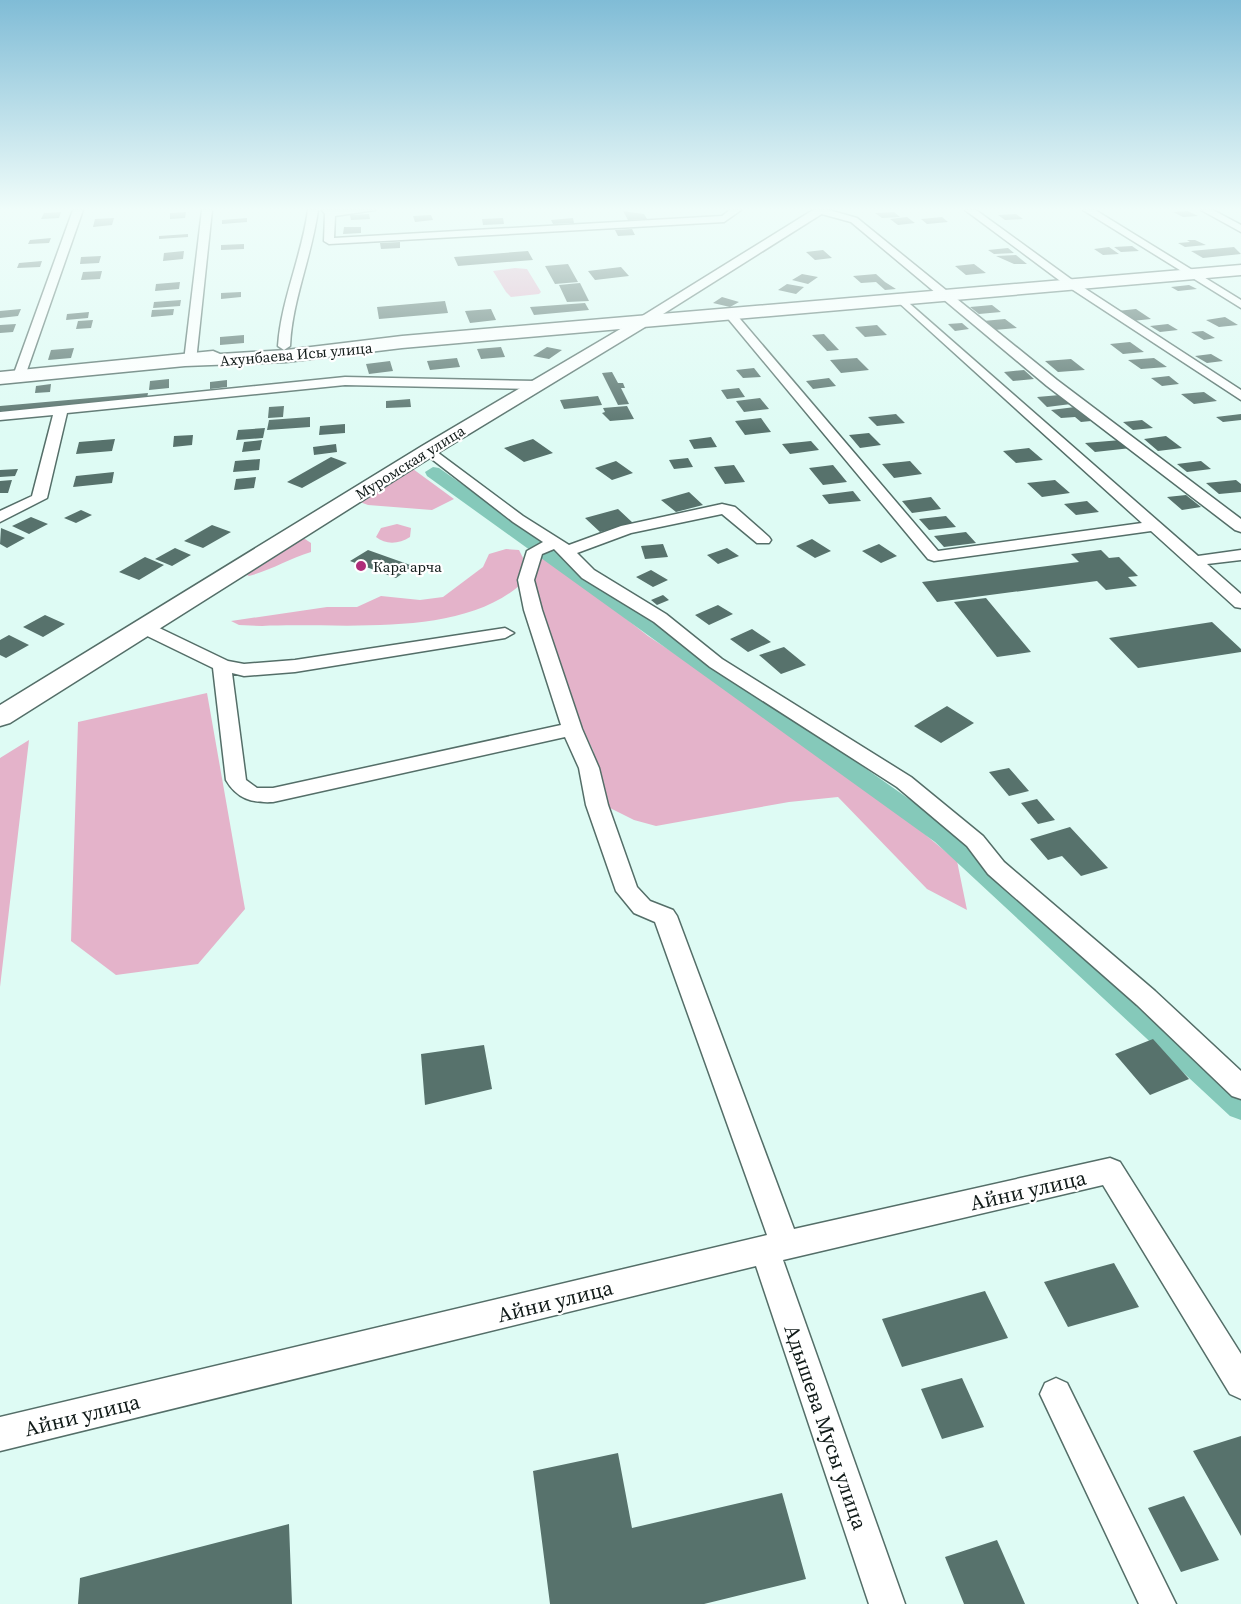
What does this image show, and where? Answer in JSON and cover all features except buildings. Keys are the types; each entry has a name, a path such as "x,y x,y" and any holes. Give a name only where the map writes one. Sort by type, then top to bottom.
{"main road":[{"name":"Ахунбаева Исы улица","path":"10,377 190,361 286,356 402,342 1062,285"},
{"name":"Муромская улица","path":"0,717 429,450 639,323"},
{"name":"Ахунбаева Исы улица","path":"190,361 284,346 369,341 402,342"}],"street":[{"path":"10,377 48,285"},
{"path":"190,361 199,285"},
{"path":"284,346 285,326 297,285"},
{"name":"Муромская улица","path":"639,323 701,285"},
{"path":"933,285 1052,383 1241,527"},
{"path":"1072,285 1241,396"},
{"path":"1208,285 1241,305"},
{"path":"902,300 1241,603"},
{"path":"730,315 934,556 1154,526"},
{"path":"0,416 345,381 536,385"},
{"path":"0,517 39,498 61,410"},
{"path":"429,450 550,548 660,618 716,663 904,782 975,841 996,868 1146,998 1241,1088"},
{"path":"550,548 722,509 730,510 763,540"},
{"name":"Адышева Мусы улица","path":"550,548 530,561 526,580 528,592 572,729 589,768 597,805 627,891 642,907 665,916 775,1247 887,1604"},
{"path":"1195,561 1241,555"},
{"path":"145,628 222,665 244,670 267,669 505,633"},
{"path":"222,665 236,780 238,785 253,795 279,793 572,729"},
{"name":"Айни улица","path":"0,1434 775,1247 1110,1171 1241,1383"},
{"path":"1056,1394 1158,1604"}],"shaded area":[{"path":"502,285 537,285 541,292 511,297"},
{"path":"413,469 454,499 432,510 368,505 360,502"},
{"path":"397,524 411,528 410,537 393,543 376,537 381,528"},
{"path":"302,537 311,543 311,552 257,574 249,576 243,573"},
{"path":"506,549 519,550 523,558 519,586 493,603 463,614 430,621 361,626 262,626 239,625 231,621 327,607 357,607 381,596 420,600 443,597 483,567 489,554"},
{"path":"542,553 648,636 710,677 816,755 886,802 957,861 967,910 927,889 838,797 789,802 656,826 634,820 606,806 593,750 567,697 533,589 534,567"},
{"path":"207,693 245,909 198,964 116,975 71,941 78,722"},
{"path":"29,740 0,987 0,758"}],"waterway":[{"path":"433,472 944,836 1241,1107"}],"place":[{"name":"Кара арча","path":"361,566"}]}
